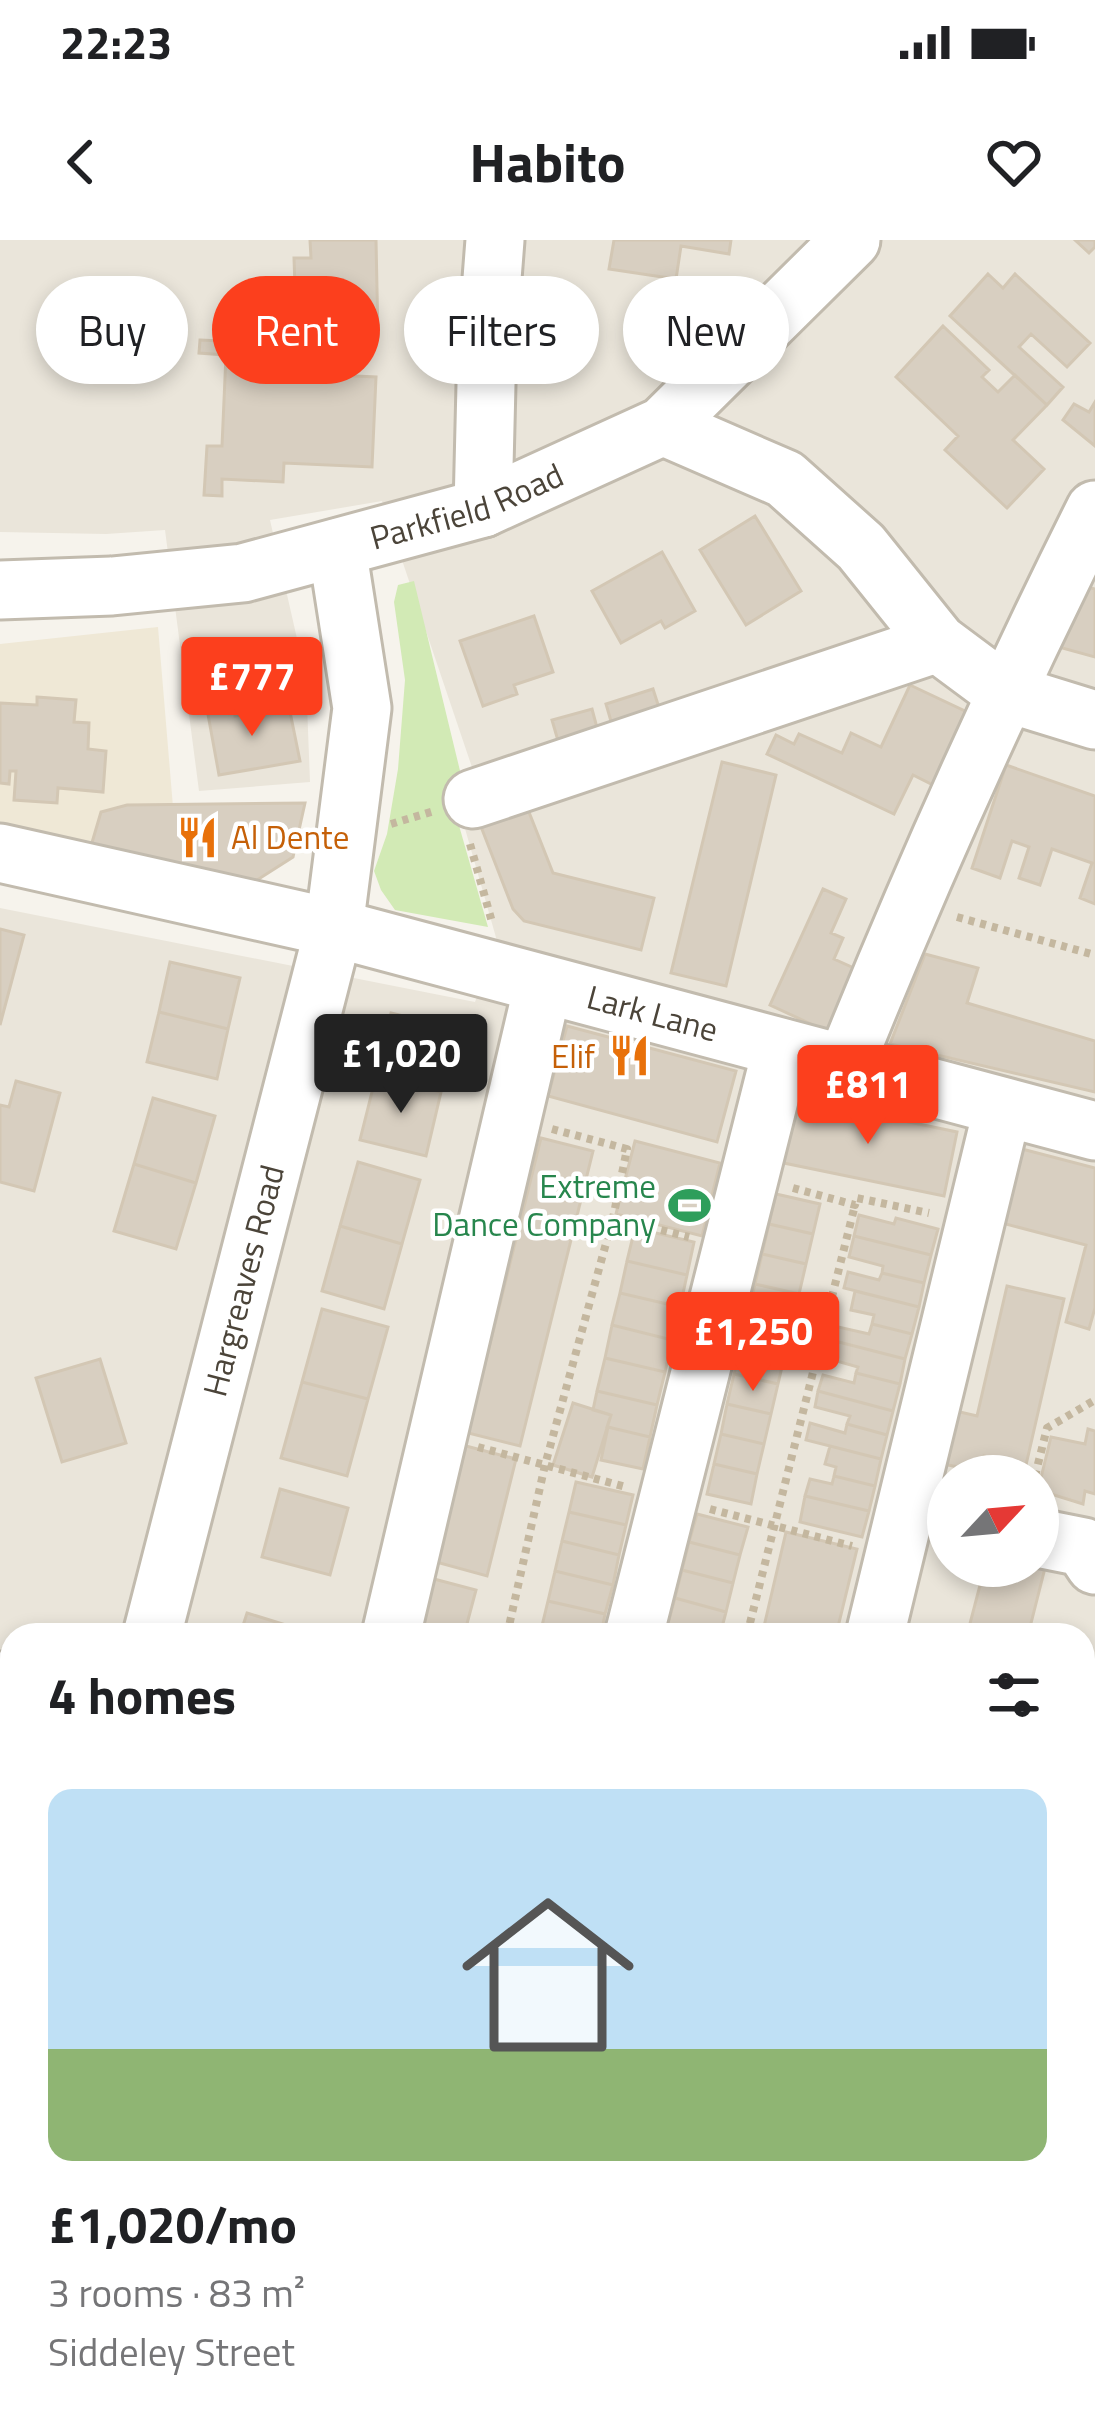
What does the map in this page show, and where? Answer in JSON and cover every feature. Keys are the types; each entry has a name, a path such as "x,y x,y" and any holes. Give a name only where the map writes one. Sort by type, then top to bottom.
{"street":[{"path":"483,508 495,240"},
{"name":"Parkfield Road","path":"0,590 112,586 243,573 483,508 663,426 851,240"},
{"path":"663,426 785,479 861,547 938,643 1004,692 1095,720"},
{"path":"845,1065 910,903 1004,692 1095,510"},
{"name":"Hargreaves Road","path":"155,1623 334,928 362,708 337,548"},
{"path":"473,799 938,643"},
{"name":"Lark Lane","path":"0,853 334,928 1095,1131"},
{"path":"394,1623 514,1119 525,981"},
{"path":"637,1623 782,1048"},
{"path":"880,1623 916,1528 974,1224 1003,1107"},
{"path":"1059,1542 1083,1547 1095,1565"}],"path":[{"path":"343,838 473,799 477,814 463,818 525,981"},
{"path":"910,903 1095,955"},
{"path":"510,1623 545,1465 613,1218 627,1149 514,1119"},
{"path":"751,1176 855,1205"},
{"path":"750,1623 856,1198 974,1224"},
{"path":"613,1218 731,1247"},
{"path":"1040,1455 1047,1428 1095,1400"},
{"path":"437,1437 772,1524 916,1528"}],"shaded area":[{"path":"0,240 1095,240 1095,1623 0,1623 0,908 475,1002 497,941 462,818 479,788 382,501 270,520 306,678 310,782 199,791 165,530 0,532"},
{"path":"158,627 173,807 128,805 101,812 91,846 0,822 0,644"}],"green space":[{"path":"414,581 470,812 456,815 488,927 395,910 374,871 387,834 398,769 405,680 394,602 398,585"}],"building":[{"path":"310,240 376,240 377,276 295,276 294,258 311,258"},
{"path":"614,240 731,240 729,254 681,246 676,276 609,269"},
{"path":"1075,240 1095,240 1095,247 1089,253"},
{"path":"988,274 1003,288 1015,274 1090,343 1067,367 1031,334 1019,347 1063,387 1047,405 950,316"},
{"path":"943,326 989,370 982,377 998,392 1015,375 1047,405 1013,440 1044,469 1007,508 945,450 958,436 896,377"},
{"path":"200,340 212,341 212,354 199,353"},
{"path":"225,384 376,384 372,467 284,463 283,482 222,479 222,496 204,495 207,446 222,446"},
{"path":"1095,402 1095,446 1063,420 1074,404 1089,412"},
{"path":"755,516 801,591 746,625 700,550"},
{"path":"662,552 695,611 665,628 661,621 621,643 592,591"},
{"path":"1072,583 1095,589 1095,657 1055,646"},
{"path":"534,616 553,672 514,685 517,694 483,706 460,641"},
{"path":"910,685 967,712 933,785 913,775 894,814 767,754 776,735 794,744 799,734 842,753 851,733 881,747"},
{"path":"653,689 663,720 615,735 606,704"},
{"path":"37,697 76,700 74,722 89,723 88,749 106,751 103,792 58,788 57,803 14,800 16,771 10,771 9,784 0,783 0,703 37,705"},
{"path":"234,704 235,716 289,707 300,761 219,775 207,709"},
{"path":"592,709 600,739 561,751 552,720"},
{"path":"722,762 776,775 726,986 671,973"},
{"path":"1006,765 1095,796 1095,904 1080,898 1092,863 1052,849 1040,885 1019,878 1029,847 1012,841 1000,878 972,868"},
{"path":"525,802 553,873 654,898 641,950 524,921 513,909 478,819"},
{"name":"Al Dente","path":"305,803 293,857 254,882 91,846 101,812 127,805"},
{"path":"823,889 846,899 831,933 843,938 834,959 856,969 828,1032 770,1005"},
{"path":"0,929 24,935 0,1025"},
{"path":"925,954 978,968 967,1003 1095,1041 1095,1092 890,1044"},
{"path":"170,962 240,978 228,1029 159,1012"},
{"path":"159,1012 228,1029 217,1079 147,1062"},
{"path":"391,1013 457,1029 441,1092 376,1076"},
{"path":"567,1026 736,1071 717,1142 548,1096"},
{"path":"376,1076 441,1092 426,1156 360,1140"},
{"path":"16,1081 60,1093 34,1191 0,1182 0,1105 9,1107"},
{"path":"153,1098 215,1116 196,1183 134,1164"},
{"path":"793,1098 957,1132 944,1196 779,1162"},
{"path":"541,1138 593,1151 520,1446 468,1433"},
{"path":"635,1141 720,1163 702,1236 616,1214"},
{"path":"1022,1149 1095,1168 1095,1308 1089,1329 1066,1322 1086,1245 1002,1223"},
{"path":"358,1162 420,1180 402,1244 340,1226"},
{"path":"134,1164 196,1183 176,1249 114,1231"},
{"path":"776,1194 820,1204 813,1234 769,1224"},
{"path":"859,1215 938,1229 931,1255 854,1236"},
{"path":"769,1224 813,1234 806,1264 762,1254"},
{"path":"340,1226 402,1244 384,1309 322,1291"},
{"path":"635,1228 694,1242 687,1275 627,1261"},
{"path":"854,1236 931,1255 924,1283 882,1273 883,1266 849,1257"},
{"path":"762,1254 806,1264 799,1294 755,1284"},
{"path":"627,1261 687,1275 680,1307 620,1293"},
{"path":"848,1272 879,1280 882,1273 924,1283 919,1307 844,1288"},
{"path":"755,1284 799,1294 792,1324 748,1314"},
{"path":"1007,1286 1064,1299 1028,1455 946,1455 956,1411 977,1416"},
{"path":"855,1291 919,1307 912,1334 872,1324 874,1315 851,1310"},
{"path":"620,1293 680,1307 672,1340 612,1325"},
{"path":"322,1309 388,1327 368,1399 302,1382"},
{"path":"748,1314 792,1324 785,1354 741,1344"},
{"path":"872,1324 912,1334 905,1359 831,1340 834,1326 869,1334"},
{"path":"612,1325 672,1340 665,1372 605,1358"},
{"path":"831,1340 905,1359 900,1384 856,1373 858,1367 826,1358"},
{"path":"741,1344 785,1354 778,1384 734,1374"},
{"path":"605,1358 665,1372 657,1405 597,1391"},
{"path":"100,1359 126,1443 62,1462 36,1378"},
{"path":"856,1373 900,1384 893,1411 818,1391 823,1375 854,1383"},
{"path":"734,1374 778,1384 771,1414 727,1404"},
{"path":"302,1382 368,1399 347,1476 281,1458"},
{"path":"597,1391 657,1405 650,1437 607,1427 611,1415 593,1410"},
{"path":"818,1391 893,1411 887,1435 847,1424 850,1416 815,1407"},
{"path":"573,1403 611,1415 592,1477 553,1465"},
{"path":"727,1404 771,1414 764,1444 721,1434"},
{"path":"810,1423 845,1433 847,1424 887,1435 881,1459 806,1440"},
{"path":"608,1427 650,1437 643,1469 601,1460"},
{"path":"1088,1429 1095,1431 1095,1494 1085,1491 1083,1504 1059,1497 1059,1455 1047,1455 1051,1437 1085,1444"},
{"path":"721,1434 764,1444 757,1474 714,1464"},
{"path":"466,1446 516,1459 487,1576 436,1562"},
{"path":"830,1446 881,1459 875,1486 834,1476 836,1467 825,1464"},
{"path":"714,1464 757,1474 751,1504 707,1494"},
{"path":"834,1476 875,1486 869,1511 805,1496 810,1479 832,1484"},
{"path":"576,1482 633,1495 626,1525 569,1512"},
{"path":"280,1489 348,1508 330,1575 262,1557"},
{"path":"805,1496 869,1511 862,1537 800,1522"},
{"path":"569,1512 626,1525 619,1555 562,1541"},
{"path":"697,1514 748,1527 740,1555 689,1542"},
{"path":"786,1532 857,1549 839,1623 765,1623"},
{"path":"562,1541 619,1555 613,1585 555,1571"},
{"path":"689,1542 740,1555 733,1583 682,1570"},
{"path":"682,1570 733,1583 726,1612 675,1598"},
{"path":"555,1571 613,1585 605,1614 548,1601"},
{"path":"434,1579 476,1590 467,1623 422,1623"},
{"path":"980,1587 1040,1587 1031,1623 970,1623"},
{"path":"675,1598 726,1612 723,1623 668,1623"},
{"path":"548,1601 605,1614 603,1623 543,1623"},
{"path":"247,1613 279,1623 244,1623"}],"place":[{"name":"Al Dente","path":"197,837"},
{"name":"Elif","path":"629,1056"},
{"name":"Extreme Dance Company","path":"690,1205"}]}
